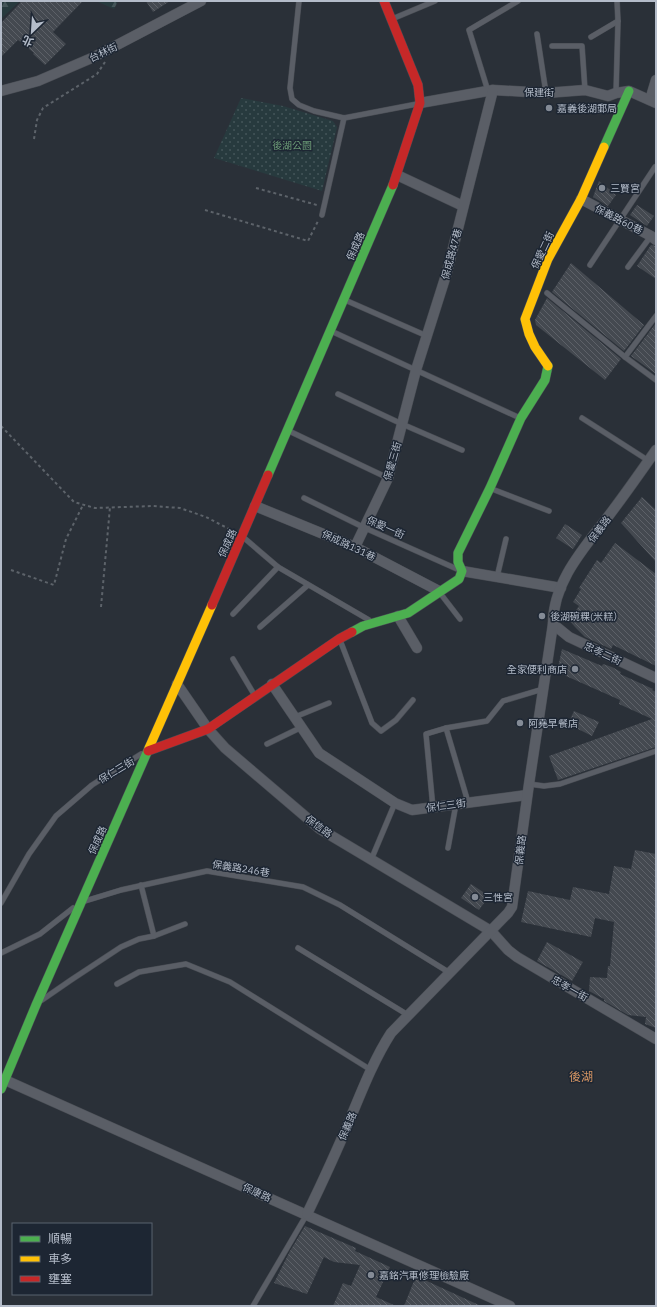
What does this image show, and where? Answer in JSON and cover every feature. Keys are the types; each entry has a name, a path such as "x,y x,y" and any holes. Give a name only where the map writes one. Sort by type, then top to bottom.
{"street":[{"name":"保成路","path":"2,1083 242,536 397,175 420,103 418,85 384,1"},
{"name":"台林街","path":"1,91 38,81 94,57 198,2"},
{"path":"629,91 653,102 656,80"},
{"name":"保建街","path":"420,103 490,91 546,93 585,90 608,96 629,91"},
{"name":"保成路47巷","path":"416,370 446,272 490,91"},
{"name":"保愛二街","path":"462,571 458,562 458,553 490,488 521,418 545,380 548,366 535,347 529,334 525,319 548,259 580,199 629,91"},
{"path":"397,175 463,206"},
{"name":"保義路60巷","path":"580,199 653,238"},
{"name":"保愛三街","path":"355,547 388,478 416,370"},
{"name":"保義路","path":"307,1214 337,1150 370,1070 391,1033 508,913 512,906 553,624 553,614 561,588 572,566 656,450"},
{"name":"保成路131巷","path":"255,506 355,547 439,591"},
{"path":"439,591 459,579 462,571 561,588"},
{"name":"保仁三街","path":"148,751 208,729 339,639 363,626 408,613 439,591"},
{"path":"398,616 418,648"},
{"name":"忠孝二街","path":"553,624 569,637 656,678"},
{"name":"保信路","path":"177,684 208,729 225,748 320,829 491,930"},
{"name":"保仁三街","path":"272,684 319,754 395,803 412,810 527,795"},
{"name":"忠孝一街","path":"491,930 508,950 517,957 656,1039"},
{"name":"保康路","path":"2,1083 307,1214 510,1306"}],"lane":[{"path":"299,1 290,88 292,99 299,105 344,118 420,103"},
{"path":"391,19 435,1"},
{"path":"490,91 470,30 518,1"},
{"path":"616,93 618,21 617,1"},
{"path":"591,36 618,21"},
{"path":"537,34 546,93"},
{"path":"552,46 582,46 585,90"},
{"path":"322,215 344,118"},
{"path":"590,265 655,168"},
{"path":"628,267 653,238"},
{"path":"547,293 625,357 656,380"},
{"path":"344,299 427,336"},
{"path":"625,357 656,316"},
{"path":"330,331 521,418"},
{"path":"338,394 462,450"},
{"path":"582,418 649,461"},
{"path":"288,430 388,478"},
{"path":"490,488 549,511"},
{"name":"保愛一街","path":"304,498 364,528 462,571"},
{"path":"242,536 278,567 374,623"},
{"path":"497,577 506,538"},
{"path":"233,614 278,567"},
{"path":"260,627 308,585"},
{"path":"439,591 460,619"},
{"path":"339,639 372,723 381,731 396,720 413,700"},
{"path":"233,659 255,696"},
{"path":"433,808 426,734 446,728 487,721 503,701 543,689"},
{"path":"294,717 329,703"},
{"path":"267,744 302,727"},
{"path":"446,728 468,802"},
{"name":"保仁三街","path":"1,903 29,854 56,816 92,785 148,751"},
{"path":"529,784 544,786 560,784 656,751"},
{"path":"371,860 395,803"},
{"path":"448,848 456,804"},
{"name":"保義路246巷","path":"1,953 40,934 81,902 121,890 207,871 303,887 340,905 450,973"},
{"path":"141,886 154,936"},
{"path":"36,1005 122,947 139,939 154,936 185,924"},
{"path":"298,948 408,1015"},
{"path":"117,984 139,972 186,964 230,982 370,1070"},
{"path":"253,1306 307,1214"}],"path":[{"path":"34,139 37,120 43,108 97,74 117,45"},
{"path":"256,188 324,207"},
{"path":"205,210 308,241 322,215"},
{"path":"1,426 74,502 95,508 153,506 180,508 206,517 242,536"},
{"path":"11,570 54,585 66,539 83,505"},
{"path":"101,607 110,507"}],"green space":[{"path":"1,1 20,1 1,19"},
{"path":"96,1 118,1 114,9"},
{"name":"後湖公園","path":"241,98 283,106 333,121 337,127 322,191 214,158"}],"building":[{"path":"22,1 83,1 53,32 66,44 45,65 33,54 34,53 18,40 1,57 1,23"},
{"path":"146,1 170,1 153,12"},
{"name":"三賢宮","path":"599,181 616,195 608,206 593,197"},
{"path":"637,205 654,216 647,226 630,215"},
{"path":"651,245 656,246 656,279 637,266"},
{"path":"571,263 644,325 624,351 552,292"},
{"path":"547,298 621,359 605,380 536,325 535,320"},
{"path":"656,323 656,374 631,356"},
{"path":"642,497 656,510 656,562 621,523"},
{"path":"565,524 582,535 573,549 556,538"},
{"path":"615,543 656,574 656,666 613,645 611,649 585,637 569,620 579,606 573,602 581,589 579,588 597,560 601,563"},
{"path":"562,649 602,666 603,664 612,667 621,672 620,674 653,689 652,690 656,692 656,747 558,780 549,756 652,719 619,704 620,700 557,672"},
{"path":"574,711 599,722 592,736 568,724"},
{"path":"635,850 656,854 656,1028 645,1024 646,1017 628,1015 589,991 590,977 607,978 608,966 610,966 614,922 595,918 591,937 521,922 528,891 570,900 573,887 609,894 614,866 631,869"},
{"name":"三性宮","path":"471,884 489,896 479,910 461,898"},
{"path":"547,942 583,962 572,981 537,961"},
{"path":"305,1226 356,1248 355,1251 390,1267 376,1297 396,1306 333,1306 343,1283 351,1286 360,1265 334,1262 324,1257 307,1294 274,1283 290,1251"},
{"path":"416,1276 481,1306 404,1306"}],"traffic: fast":[{"path":"604,147 629,91"},
{"path":"268,475 393,185"},
{"path":"352,632 363,626 408,613 459,579 462,571 458,562 458,553 490,488 521,418 545,380 548,366"},
{"path":"1,1089 36,1005 149,748"}],"traffic: slow":[{"path":"548,366 535,347 529,334 525,319 548,259 581,199 604,147"},
{"path":"149,748 212,605"}],"traffic: jam":[{"path":"384,1 418,85 420,103 393,185"},
{"path":"212,605 268,475"},
{"path":"148,751 208,729 339,639 352,632"}],"place":[{"name":"嘉義後湖郵局","path":"549,108"},
{"name":"三賢宮","path":"602,188"},
{"name":"後湖碗粿(米糕）","path":"542,616"},
{"name":"全家便利商店","path":"575,669"},
{"name":"阿堯早餐店","path":"520,723"},
{"name":"三性宮","path":"475,897"},
{"name":"嘉銘汽車修理檢驗廠","path":"371,1275"}],"district":[{"name":"後湖","path":"581,1077"}]}
